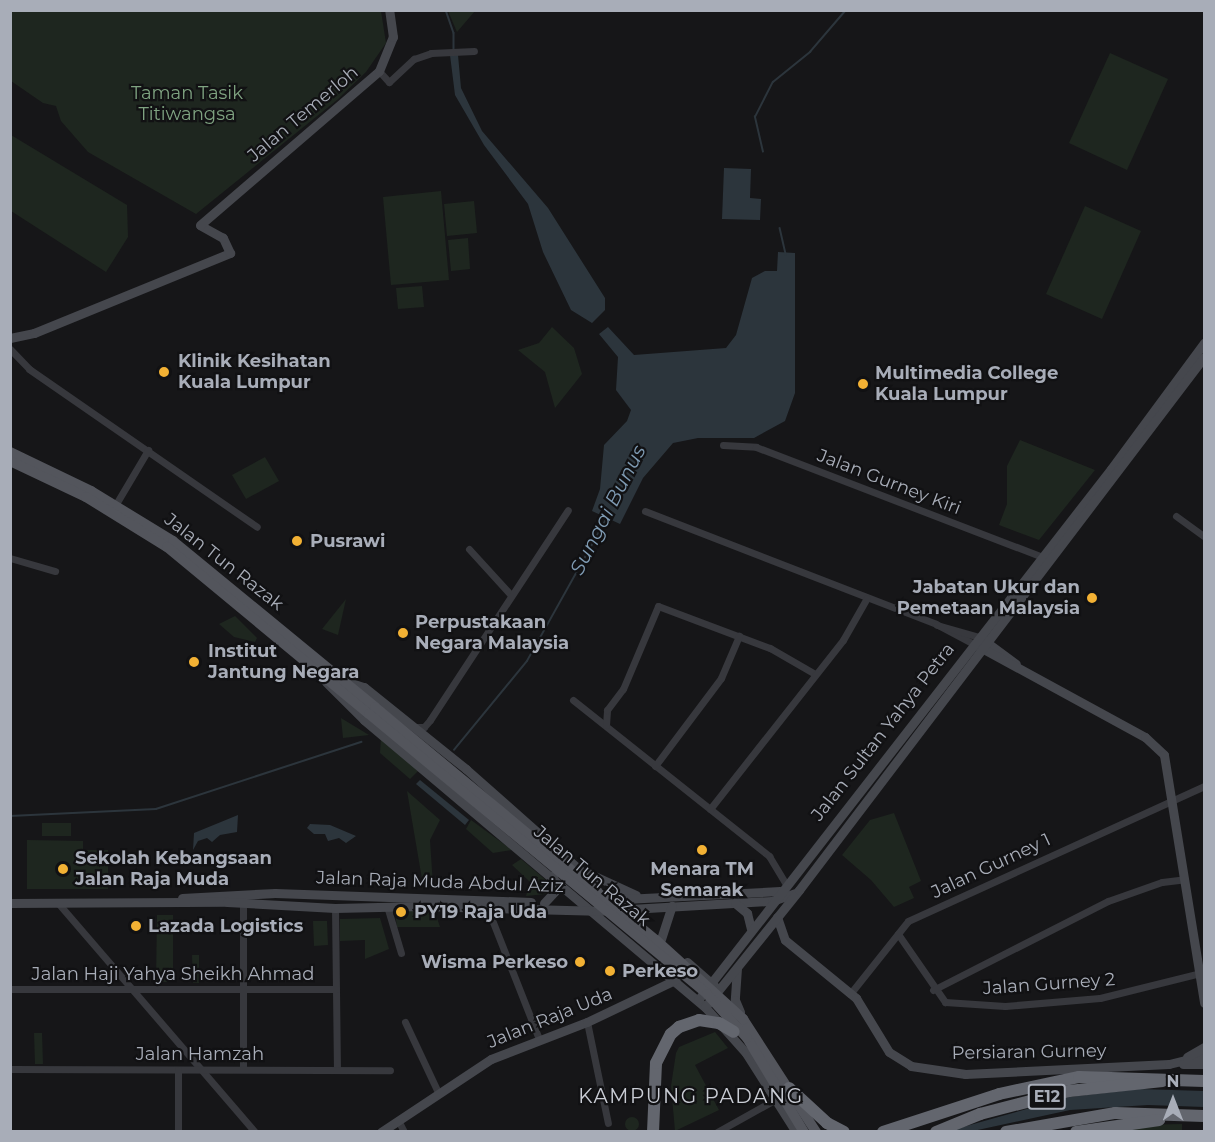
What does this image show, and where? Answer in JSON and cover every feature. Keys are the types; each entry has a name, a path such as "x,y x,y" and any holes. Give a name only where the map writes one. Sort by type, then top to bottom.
{"highway":[{"path":"653,1131 657,1063 671,1034 689,1022 706,1020 747,1038"},
{"path":"883,1131 1042,1083 1079,1077 1162,1081"},
{"name":"E12","path":"936,1131 989,1112 1069,1091 1162,1081 1204,1082"},
{"path":"789,1088 827,1123 844,1131"},
{"path":"1076,1131 1178,1114"},
{"name":"E12","path":"1006,1131 1085,1116 1178,1114 1204,1116"}],"main road":[{"name":"Jalan Temerloh","path":"10,338 34,333 230,254 223,238 200,225 379,71 393,38 389,10"},
{"name":"Jalan Sultan Yahya Petra","path":"705,1007 799,890 1042,557 1114,472 1204,343"},
{"name":"Jalan Sultan Yahya Petra","path":"698,1000 783,887 980,643 1204,357"},
{"name":"Jalan Tun Razak","path":"10,452 116,504 196,557 343,680 372,710 698,986 747,1038 804,1131"},
{"name":"Jalan Tun Razak","path":"10,461 86,497 167,547 325,676 372,710 714,989 743,1019 817,1131"},
{"path":"980,643 1154,743 1167,761 1204,1003"},
{"name":"Jalan Tun Razak","path":"325,676 327,685 364,720 596,911 698,1000 736,1040 796,1131"},
{"name":"Jalan Tun Razak","path":"343,680 364,687 427,738 711,982 740,1012 774,1058 817,1131"},
{"path":"512,844 523,849 533,846 533,830"},
{"path":"572,863 616,888 645,897"},
{"path":"544,903 555,891 553,876"},
{"name":"Jalan Raja Muda Abdul Aziz","path":"246,900 544,903 783,887"},
{"name":"Jalan Raja Muda Abdul Aziz","path":"10,903 172,903 208,894 246,900 335,908 487,903 501,907 596,911 772,901 799,890"},
{"path":"735,903 747,914 751,929"},
{"path":"661,939 672,906"},
{"path":"777,917 785,940"},
{"name":"Persiaran Gurney","path":"763,933 785,940 850,994 889,1052 911,1066 965,1074 1169,1064 1185,1059"},
{"path":"737,965 735,1000 740,1012"},
{"path":"694,968 710,971 724,967"},
{"name":"Jalan Raja Uda","path":"381,1131 491,1059 587,1022 675,980"},
{"path":"1185,1059 1204,1047"},
{"path":"1185,1059 1204,1055"},
{"path":"1169,1064 1204,1064"}],"street":[{"path":"379,71 389,82 414,59 450,51 474,51"},
{"path":"10,350 29,369 257,527"},
{"name":"Jalan Gurney Kiri","path":"723,445 756,447 1042,557"},
{"path":"116,504 148,450"},
{"path":"413,727 424,727 430,720 568,510"},
{"path":"645,511 980,643"},
{"path":"1176,516 1204,536"},
{"path":"469,549 511,595"},
{"path":"10,558 55,571"},
{"path":"710,809 843,640 867,598"},
{"path":"606,725 607,710 623,689 658,606 780,653 815,674"},
{"path":"656,766 721,678 739,636"},
{"path":"573,700 769,856 783,887"},
{"path":"427,738 430,720"},
{"name":"Jalan Gurney 1","path":"850,994 908,921 1204,786"},
{"path":"898,934 933,990 1108,901 1162,882 1185,879"},
{"path":"243,1069 246,900"},
{"path":"58,903 255,1131"},
{"path":"487,903 539,1039"},
{"path":"387,906 401,952"},
{"path":"496,924 501,907"},
{"path":"335,908 337,1070"},
{"name":"Jalan Gurney 2","path":"933,990 945,1002 1005,1006 1116,995 1202,980"},
{"name":"Jalan Haji Yahya Sheikh Ahmad","path":"10,989 336,989"},
{"path":"405,1022 438,1092"},
{"path":"587,1022 608,1123"},
{"name":"Jalan Hamzah","path":"10,1069 390,1070"},
{"path":"178,1070 178,1131"},
{"path":"717,1131 776,1099"},
{"path":"398,1120 404,1131"}],"green space":[{"path":"448,10 475,11 457,32"},
{"name":"Taman Tasik Titiwangsa","path":"10,11 381,11 386,43 366,72 337,100 196,214 88,152 61,121 56,106 43,103 11,81"},
{"path":"1110,53 1168,79 1127,170 1069,143"},
{"path":"11,135 127,205 128,237 106,272 11,211"},
{"path":"441,191 449,280 391,285 383,197"},
{"path":"474,201 477,233 447,236 444,204"},
{"path":"1085,206 1141,231 1102,319 1046,294"},
{"path":"468,238 470,269 451,271 448,240"},
{"path":"422,286 424,307 398,309 396,288"},
{"path":"552,327 574,348 582,374 555,408 545,372 518,350 539,343"},
{"path":"1020,440 1095,470 1039,540 999,525 1007,504 1007,466"},
{"path":"265,457 279,481 246,499 232,475"},
{"path":"346,599 338,635 322,629"},
{"path":"235,616 257,638 255,642 234,637 219,624"},
{"path":"341,718 369,735 343,738"},
{"path":"381,737 418,771 410,779 380,753"},
{"path":"407,791 440,820 430,840 433,885 423,885"},
{"path":"894,813 921,881 909,887 914,898 894,907 871,880 842,855 870,820"},
{"path":"471,820 512,850 493,853 466,829"},
{"path":"42,823 71,823 71,836 42,836"},
{"path":"27,840 83,841 83,850 108,850 108,889 27,889"},
{"path":"521,859 547,881 546,894 526,896 530,882 512,865"},
{"path":"398,910 435,912 440,927 397,927 395,913"},
{"path":"157,915 173,915 173,982 156,982"},
{"path":"380,918 389,949 365,959 365,940 340,941 340,919"},
{"path":"313,921 327,921 328,945 314,946"},
{"path":"192,955 199,955 199,983 193,983"},
{"path":"715,1032 728,1048 695,1065 719,1110 675,1131 671,1086 676,1053 679,1047"},
{"path":"34,1033 42,1033 43,1064 35,1064"},
{"path":"629,1117 635,1117 639,1124 635,1131 629,1131 625,1127 625,1121"},
{"path":"1182,1124 1182,1131 1099,1132 1135,1125"}],"water":[{"path":"450,55 458,55 461,88 482,131 548,208 605,298 605,310 592,323 571,310 543,252 528,204 484,145 455,95"},
{"path":"724,168 751,169 750,198 761,199 760,220 722,219"},
{"path":"778,252 795,253 795,393 785,421 754,438 698,438 673,443 643,478 620,524 592,511 600,489 604,445 627,421 631,410 616,390 618,357 599,334 608,327 634,355 726,348 736,335 752,278 765,271 777,271"},
{"path":"420,780 469,820 465,825 416,784"},
{"path":"238,815 237,832 220,835 212,842 207,838 198,841 193,850 194,833"},
{"path":"310,824 330,825 356,836 346,843 339,838 328,841 325,834 314,834 307,828"},
{"path":"1139,1089 1204,1091 1204,1107 1148,1105 1070,1110 973,1131 945,1132 1069,1097"}],"waterway":[{"path":"446,10 454,33 454,50"},
{"name":"Sungai Bunus","path":"763,152 755,117 773,82 810,52 846,10"},
{"name":"Sungai Bunus","path":"780,228 786,254"},
{"name":"Sungai Bunus","path":"454,750 527,661 608,516"},
{"name":"Sungai Bunus","path":"10,816 156,809 361,742"}],"place":[{"name":"Klinik Kesihatan Kuala Lumpur","path":"164,372"},
{"name":"Multimedia College Kuala Lumpur","path":"863,384"},
{"name":"Pusrawi","path":"297,541"},
{"name":"Jabatan Ukur dan Pemetaan Malaysia","path":"1092,598"},
{"name":"Perpustakaan Negara Malaysia","path":"403,633"},
{"name":"Institut Jantung Negara","path":"194,662"},
{"name":"Menara TM Semarak","path":"702,850"},
{"name":"Sekolah Kebangsaan Jalan Raja Muda","path":"63,869"},
{"name":"PY19 Raja Uda","path":"401,912"},
{"name":"Lazada Logistics","path":"136,926"},
{"name":"Wisma Perkeso","path":"580,962"},
{"name":"Perkeso","path":"610,971"}],"district":[{"name":"KAMPUNG PADANG","path":"691,1096"}]}
